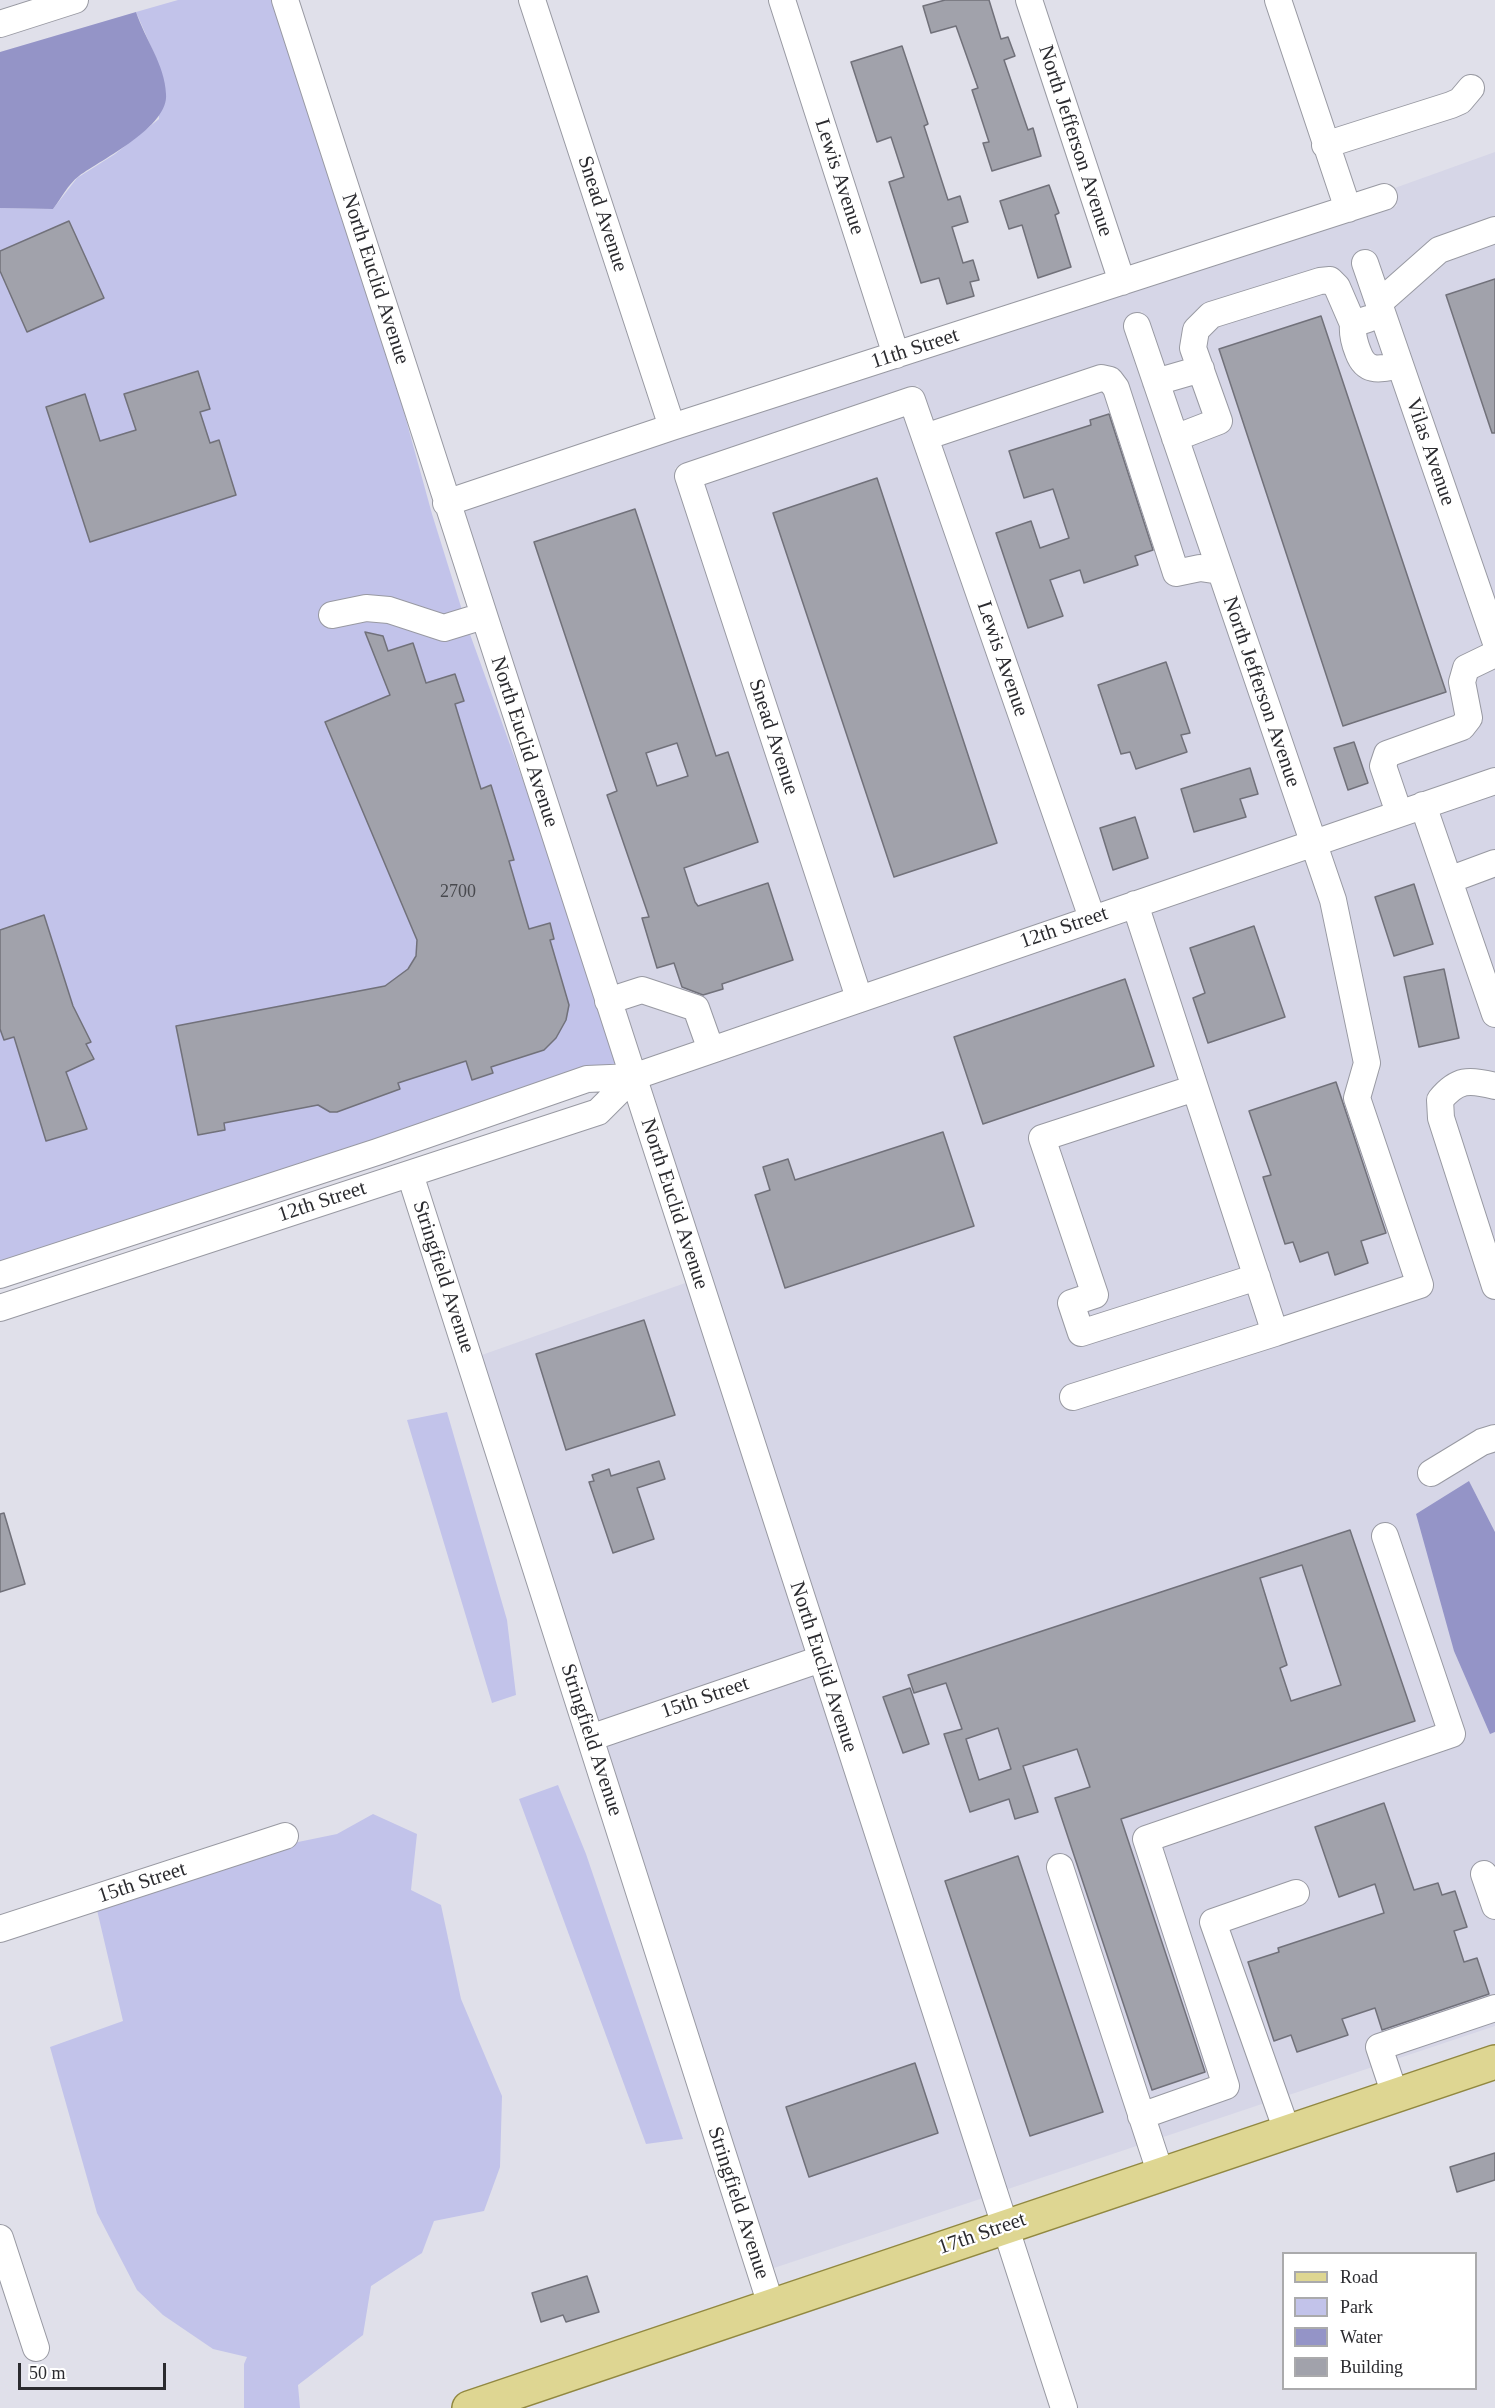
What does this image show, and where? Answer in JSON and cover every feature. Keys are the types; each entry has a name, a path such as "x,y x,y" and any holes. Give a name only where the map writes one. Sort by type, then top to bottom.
{"main road":[{"name":"17th Street","path":"469,2408 1495,2062"}],"street":[{"path":"0,24 75,0"},
{"name":"North Euclid Avenue","path":"285,0 1064,2408"},
{"name":"Snead Avenue","path":"532,0 672,427"},
{"name":"Lewis Avenue","path":"782,0 896,355"},
{"name":"North Jefferson Avenue","path":"1029,0 1122,282"},
{"path":"1278,0 1348,208"},
{"path":"1325,145 1451,105 1460,101 1471,88"},
{"name":"11th Street","path":"446,503 672,427 1384,197"},
{"path":"1353,324 1381,308 1439,250 1495,230"},
{"name":"Vilas Avenue","path":"1365,263 1495,640"},
{"path":"1175,438 1219,422 1193,348 1196,330 1210,315 1320,281 1330,280 1337,287 1353,324 1352,333 1362,363 1378,370 1400,365"},
{"name":"North Jefferson Avenue","path":"1137,326 1333,900 1367,1063 1357,1098 1420,1285 1275,1333"},
{"path":"1156,382 1201,369"},
{"path":"925,437 1101,378 1110,380 1116,388 1176,573 1200,568 1220,571"},
{"name":"Lewis Avenue","path":"688,476 912,400 1092,918"},
{"name":"Snead Avenue","path":"688,476 859,998"},
{"path":"332,615 366,608 388,610 444,628 483,616"},
{"path":"1399,813 1383,766 1387,754 1462,727 1469,718 1462,682 1466,668 1495,654"},
{"name":"12th Street","path":"0,1275 377,1152 587,1079 633,1077 1495,781"},
{"path":"1423,805 1495,1014"},
{"path":"1449,880 1495,863"},
{"path":"1073,1397 1275,1333 1135,904"},
{"path":"608,1001 642,990 696,1008 711,1050"},
{"name":"12th Street","path":"0,1308 598,1112 633,1077"},
{"path":"1495,1086 1480,1082 1461,1082 1451,1088 1440,1100 1442,1118 1495,1286"},
{"path":"1195,1088 1042,1138 1095,1295 1071,1303 1081,1333 1257,1277"},
{"name":"Stringfield Avenue","path":"410,1174 771,2306"},
{"path":"1431,1473 1482,1442 1495,1438"},
{"path":"1141,2116 1226,2086 1146,1839 1452,1734 1385,1536"},
{"name":"15th Street","path":"590,1738 820,1659"},
{"name":"15th Street","path":"0,1929 285,1836"},
{"path":"1060,1867 1161,2175"},
{"path":"1484,1874 1495,1906"},
{"path":"1287,2131 1213,1922 1296,1893"},
{"path":"1395,2095 1379,2047 1495,2008"},
{"path":"0,2238 36,2348"}],"shaded area":[{"path":"1495,152 1495,218 1383,284 1371,249 1352,256 1367,298 1364,301 1370,308 1495,671 1495,769 1319,829 1142,311 1124,319 1300,835 1097,904 918,385 899,392 1078,911 865,984 694,462 675,468 846,990 639,1063 460,510 676,438 1397,206 1392,189"},
{"path":"1495,242 1495,609 1391,307 1444,260"},
{"path":"1495,793 1495,1426 1479,1431 1417,1468 1428,1488 1495,1450 1495,1532 1469,1481 1490,1733 1495,1732 1495,2026 1005,2190 646,1085 1307,857 1323,902 1360,1076 1380,1072 1343,898 1326,850"},
{"path":"688,1282 807,1651 596,1723 479,1356"},
{"path":"814,1673 986,2197 771,2269 603,1745"}],"green space":[{"path":"178,0 275,0 386,347 432,514 467,626 551,858 619,1067 373,1142 0,1262 0,208 53,209 77,178 115,154 159,119 156,58 136,12"},
{"path":"447,1412 507,1620 516,1695 492,1703 407,1420"},
{"path":"558,1785 586,1854 683,2139 646,2144 519,1799"},
{"path":"373,1814 417,1834 411,1890 441,1905 461,1999 502,2096 500,2167 484,2211 434,2221 422,2253 371,2286 363,2335 298,2385 300,2408 244,2408 244,2364 247,2357 213,2349 163,2315 137,2290 97,2213 50,2047 123,2021 97,1910 298,1842 337,1834"}],"water":[{"path":"136,12 165,83 164,106 157,118 132,141 75,179 53,209 0,208 0,52"},
{"path":"1469,1481 1495,1532 1495,1732 1490,1734 1454,1651 1416,1514"}],"building":[{"path":"945,0 989,0 1001,39 1008,37 1015,56 1004,60 1028,130 1033,128 1041,156 992,171 983,143 989,142 972,90 978,88 956,26 931,33 923,6"},
{"path":"902,46 928,124 924,126 948,200 960,196 968,222 952,227 963,263 973,260 979,280 970,282 974,296 947,304 939,278 921,283 889,182 904,177 891,137 877,142 851,62"},
{"path":"1049,185 1059,213 1055,215 1071,267 1038,278 1022,225 1009,229 1000,201"},
{"path":"69,221 104,298 27,332 0,271 0,251"},
{"path":"1495,279 1495,433 1492,433 1446,295"},
{"path":"1321,316 1446,692 1343,726 1219,349"},
{"path":"198,371 210,409 200,412 210,443 219,440 236,495 90,542 46,407 85,394 100,441 136,430 124,394"},
{"path":"1109,414 1153,550 1135,556 1138,565 1084,583 1080,570 1050,580 1063,616 1028,628 996,533 1031,521 1040,548 1069,538 1053,489 1024,498 1009,451 1091,425 1090,420"},
{"path":"877,478 997,843 894,877 773,513"},
{"path":"635,509 716,756 728,752 758,842 684,868 695,902 698,906 768,883 793,960 722,984 723,989 703,995 682,987 674,963 657,968 642,918 649,917 607,795 617,791 534,542","holes":["677,743 688,776 657,786 646,753"]},
{"path":"365,632 383,636 388,651 413,643 426,683 455,674 464,701 455,704 481,789 491,785 514,860 509,861 529,929 550,923 554,939 550,940 569,1005 566,1020 556,1038 544,1050 491,1067 493,1073 472,1080 466,1061 398,1083 400,1089 337,1112 330,1112 318,1105 224,1123 225,1130 198,1135 176,1026 385,986 408,969 416,956 417,940 325,722 390,695"},
{"path":"1166,662 1190,733 1181,735 1187,752 1136,769 1130,752 1121,754 1098,685"},
{"path":"1354,742 1368,783 1348,790 1334,748"},
{"path":"1250,768 1258,794 1240,799 1246,817 1194,832 1181,789"},
{"path":"1135,817 1148,858 1113,870 1100,828"},
{"path":"1414,884 1433,944 1394,956 1375,897"},
{"path":"44,915 73,1006 91,1042 86,1044 94,1059 66,1072 87,1129 46,1141 14,1037 4,1040 0,1029 0,930"},
{"path":"1254,926 1285,1017 1208,1043 1193,998 1205,993 1190,948"},
{"path":"1444,969 1459,1038 1419,1047 1404,977"},
{"path":"1125,979 1154,1066 983,1124 954,1037"},
{"path":"1336,1082 1386,1233 1361,1241 1368,1263 1335,1275 1328,1252 1300,1262 1293,1242 1285,1244 1263,1177 1271,1175 1249,1111"},
{"path":"943,1132 974,1226 785,1288 755,1195 770,1190 763,1167 788,1159 795,1180"},
{"path":"644,1320 675,1415 566,1450 536,1354"},
{"path":"659,1461 665,1479 637,1488 654,1539 613,1553 589,1482 594,1481 592,1475 609,1469 611,1476"},
{"path":"4,1513 25,1584 0,1592 0,1514"},
{"path":"1350,1530 1415,1721 1121,1819 1205,2072 1152,2090 1055,1798 1090,1787 1077,1749 1023,1766 1038,1812 1015,1819 1009,1799 970,1812 944,1734 962,1729 946,1683 914,1693 908,1675","holes":["1302,1565 1341,1685 1291,1701 1280,1668 1287,1665 1260,1578","998,1728 1011,1769 979,1780 966,1739"]},
{"path":"910,1688 929,1744 903,1753 883,1697"},
{"path":"1384,1803 1414,1890 1438,1883 1442,1895 1455,1891 1467,1927 1454,1931 1464,1962 1477,1958 1489,1994 1382,2030 1375,2008 1342,2019 1348,2035 1297,2052 1291,2035 1274,2041 1248,1962 1279,1952 1278,1948 1384,1913 1375,1884 1339,1897 1315,1827"},
{"path":"1018,1856 1103,2112 1030,2136 945,1881"},
{"path":"915,2063 938,2133 809,2177 786,2107"},
{"path":"1495,2153 1495,2180 1457,2192 1450,2167"},
{"path":"587,2276 599,2312 566,2322 563,2315 541,2322 532,2293"}]}
